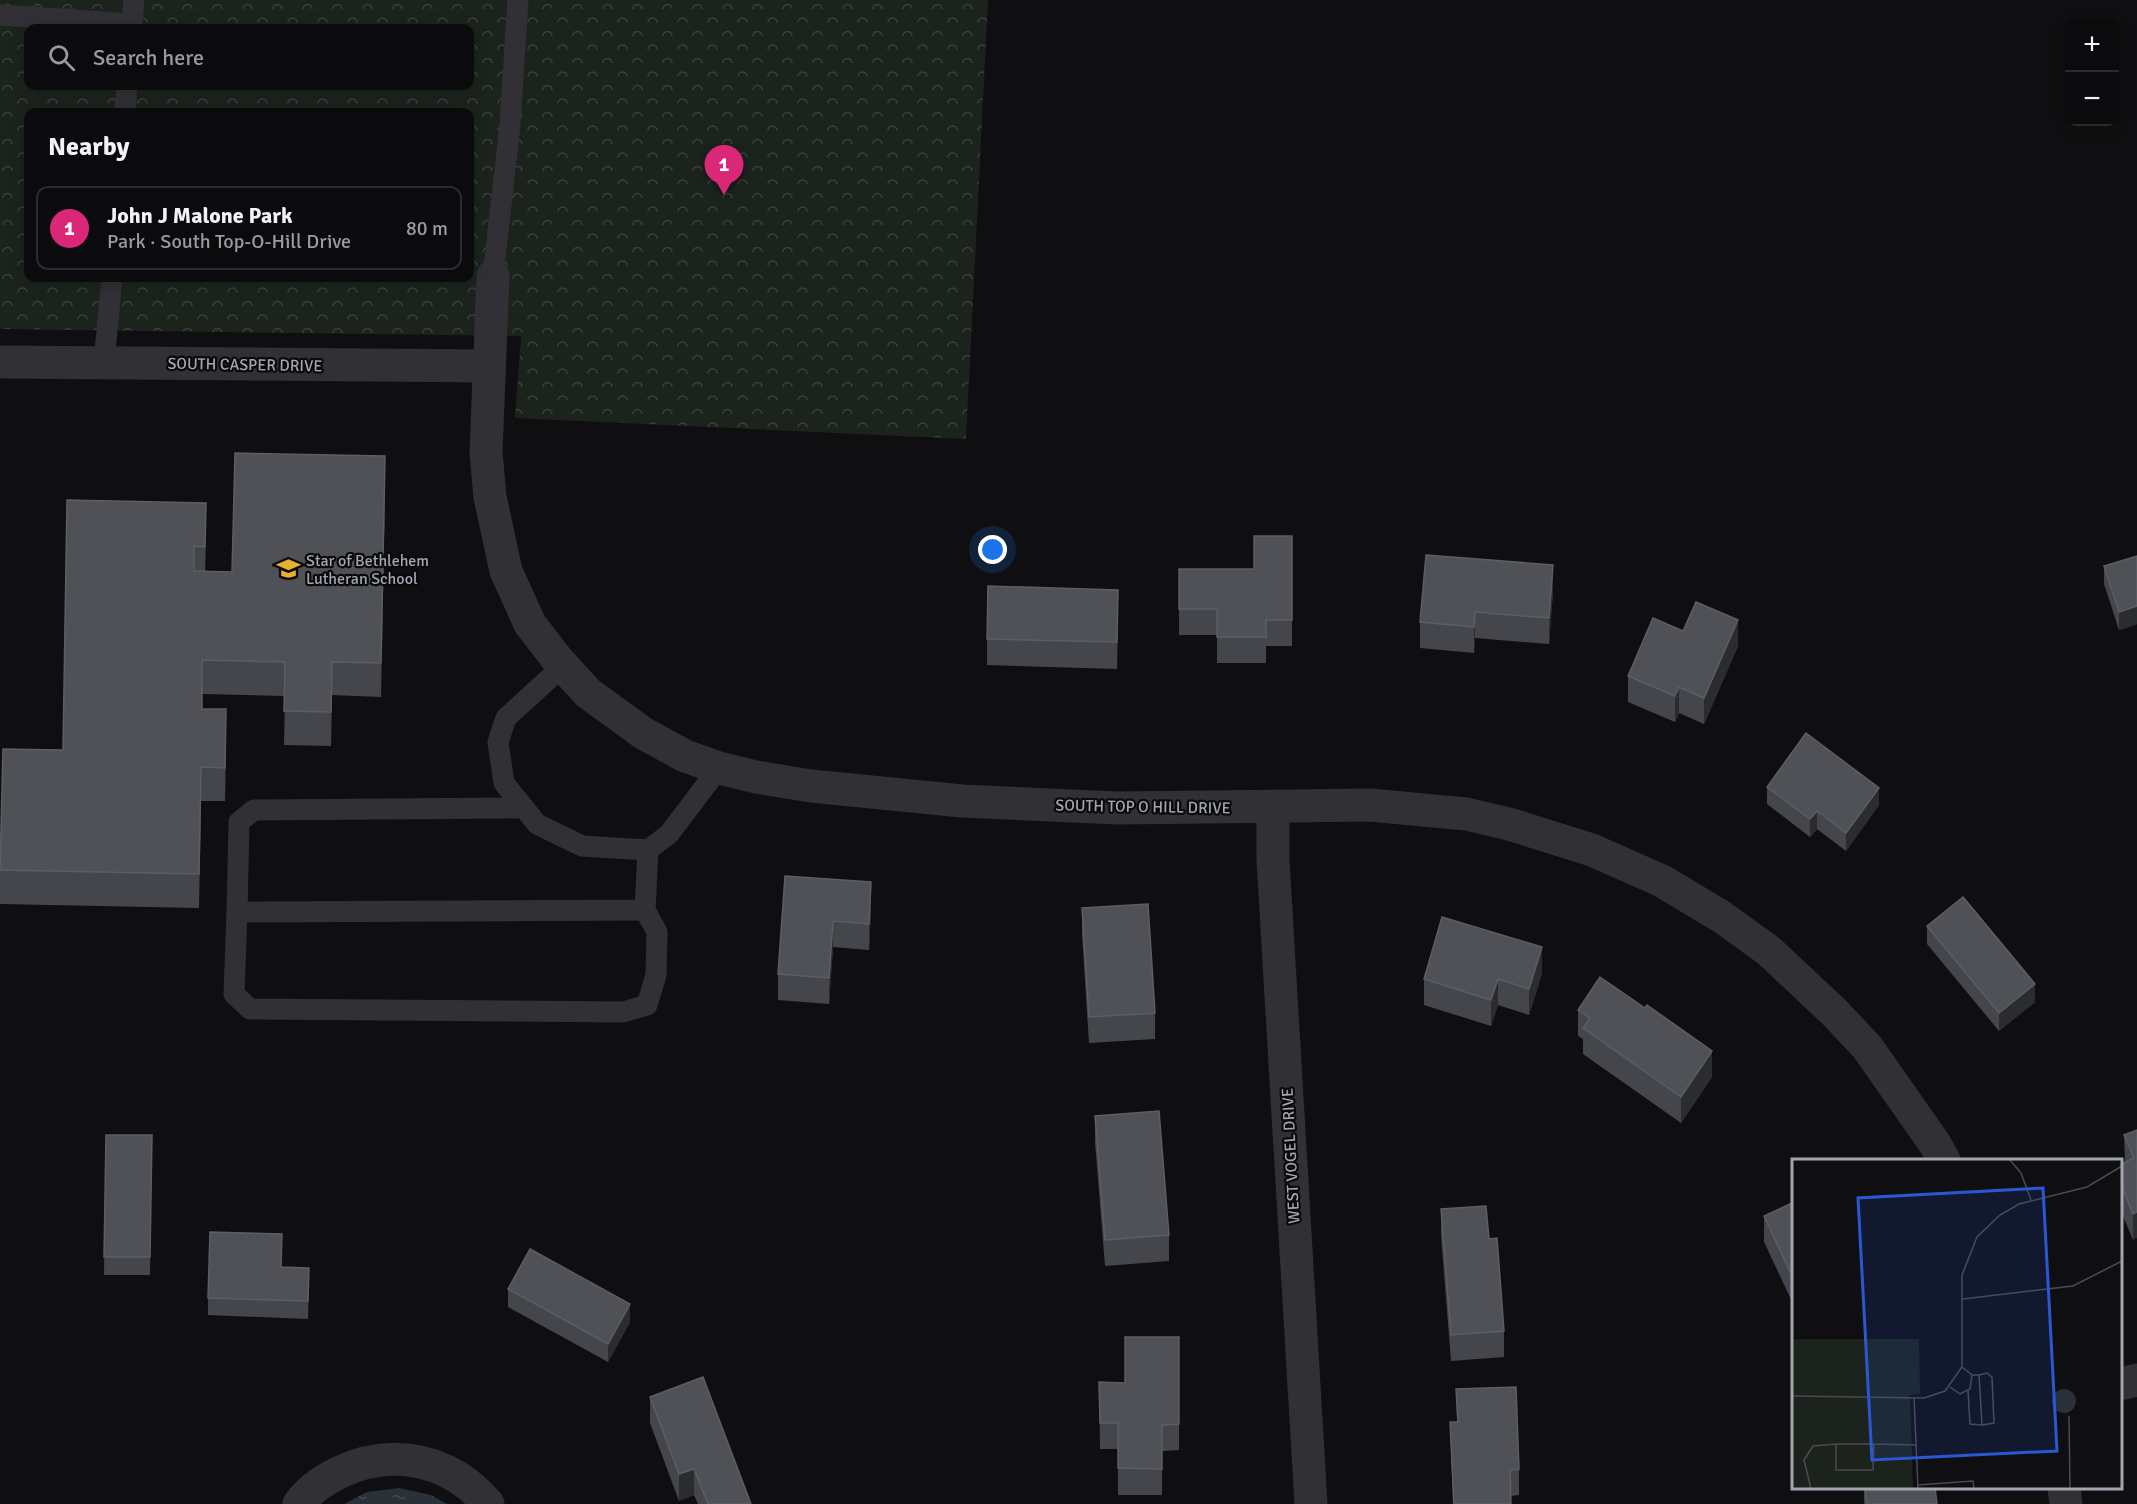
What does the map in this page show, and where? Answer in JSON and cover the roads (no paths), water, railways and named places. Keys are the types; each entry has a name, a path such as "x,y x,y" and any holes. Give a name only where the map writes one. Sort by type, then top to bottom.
{"street":[{"name":"SOUTH TOP O HILL DRIVE","path":"493,276 486,452 490,497 507,571 530,624 563,666 588,693 643,733 685,756 719,768 756,777 812,786 962,801 1118,808 1370,805 1466,814 1509,824 1592,849 1662,881 1722,917 1769,951 1834,1012 1867,1047 1943,1159"},
{"name":"SOUTH CASPER DRIVE","path":"0,362 489,366"},
{"name":"WEST VOGEL DRIVE","path":"1273,807 1273,860 1311,1504"},
{"path":"2122,1384 2137,1380"},
{"path":"299,1504 325,1479 355,1465 386,1458 419,1461 449,1471 476,1490 488,1504"},
{"path":"2064,1489 2066,1504"}],"lane":[{"path":"132,24 134,0"},
{"path":"493,276 510,126 518,0"},
{"path":"0,15 108,24"},
{"path":"125,108 127,90"},
{"path":"105,363 112,282"},
{"path":"563,666 506,718 498,742 504,783 537,824 582,846 648,850 669,834 719,768"},
{"path":"524,808 254,810 239,822 234,994 250,1009 623,1012 647,1005 656,975 657,932 645,910 648,850"},
{"path":"237,912 645,910"}],"water":[{"path":"399,1488 431,1495 447,1504 344,1504 367,1492"}],"place":[{"name":"John J Malone Park","path":"724,195"},
{"name":"Star of Bethlehem Lutheran School","path":"288,569"}]}
